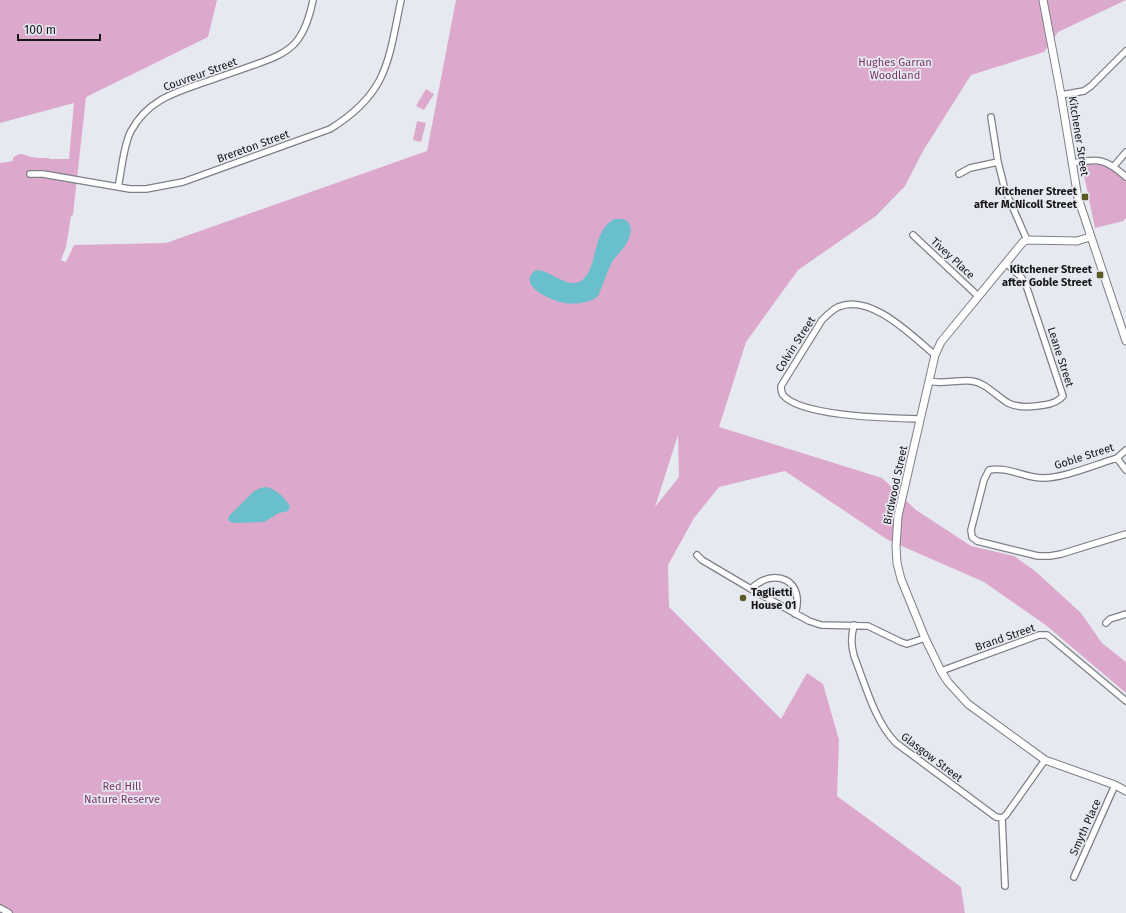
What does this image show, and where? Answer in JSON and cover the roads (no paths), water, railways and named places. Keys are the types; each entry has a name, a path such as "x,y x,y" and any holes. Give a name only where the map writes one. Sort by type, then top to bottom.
{"street":[{"name":"Couvreur Street","path":"118,187 125,152 131,132 140,117 151,106 171,94 265,61 286,50 296,42 304,29 313,0"},
{"name":"Brereton Street","path":"30,174 43,174 118,187 146,189 183,182 330,129 347,118 365,102 378,84 389,60 401,0"},
{"name":"Kitchener Street","path":"1043,0 1078,198 1126,341"},
{"path":"1061,95 1084,91 1126,52"},
{"path":"991,117 998,162 1007,197 1027,240 1077,241 1090,237"},
{"path":"1114,166 1126,152"},
{"path":"1073,163 1100,161 1114,166 1126,177"},
{"path":"959,174 970,168 998,162"},
{"name":"Tivey Place","path":"914,235 978,296"},
{"name":"Birdwood Street","path":"1027,240 1022,242 945,336 936,354 898,516 896,546 897,563 901,579 925,638 941,671 948,682 968,704 1045,760 1126,791"},
{"name":"Leane Street","path":"929,381 934,383 962,380 973,381 983,385 1009,403 1018,406 1040,406 1051,404 1058,401 1063,396 1026,285 1006,262"},
{"name":"Colvin Street","path":"920,420 866,417 824,412 803,406 787,399 781,394 781,386 822,320 838,307 849,304 860,304 883,314 936,354"},
{"name":"Goble Street","path":"1126,450 1117,458 1058,476 1044,478 1002,470 989,470 984,480 971,530 972,536 977,541 1038,556 1061,554 1126,534"},
{"path":"1117,458 1126,470"},
{"path":"697,555 702,560 795,614 821,625 868,626 907,644 925,638"},
{"path":"751,589 757,583 765,580 774,578 783,579 796,590 798,606 795,614"},
{"path":"1106,623 1110,619 1126,614"},
{"name":"Glasgow Street","path":"854,625 851,645 854,656 880,722 888,736 996,817 1002,818"},
{"name":"Brand Street","path":"941,671 1043,634 1052,639 1126,701"},
{"path":"1005,886 1002,818 1006,815 1045,760"},
{"name":"Smyth Place","path":"1074,877 1115,786"},
{"path":"0,908 9,913"}],"water":[{"path":"615,219 625,220 628,223 631,230 629,239 614,258 598,296 595,299 575,304 564,303 556,301 535,290 530,281 530,277 534,272 539,270 567,282 574,283 581,281 591,268 598,240 602,232 607,224"},
{"path":"267,487 280,494 290,506 288,511 279,513 264,522 234,523 229,521 228,518 230,515 253,492 260,488"}],"place":[{"name":"Kitchener Street after McNicoll Street","path":"1085,197"},
{"name":"Kitchener Street after Goble Street","path":"1100,275"},
{"name":"Taglietti House 01","path":"743,598"}],"park label":[{"name":"Hughes Garran Woodland","path":"895,68"},
{"name":"Red Hill Nature Reserve","path":"122,792"}]}
